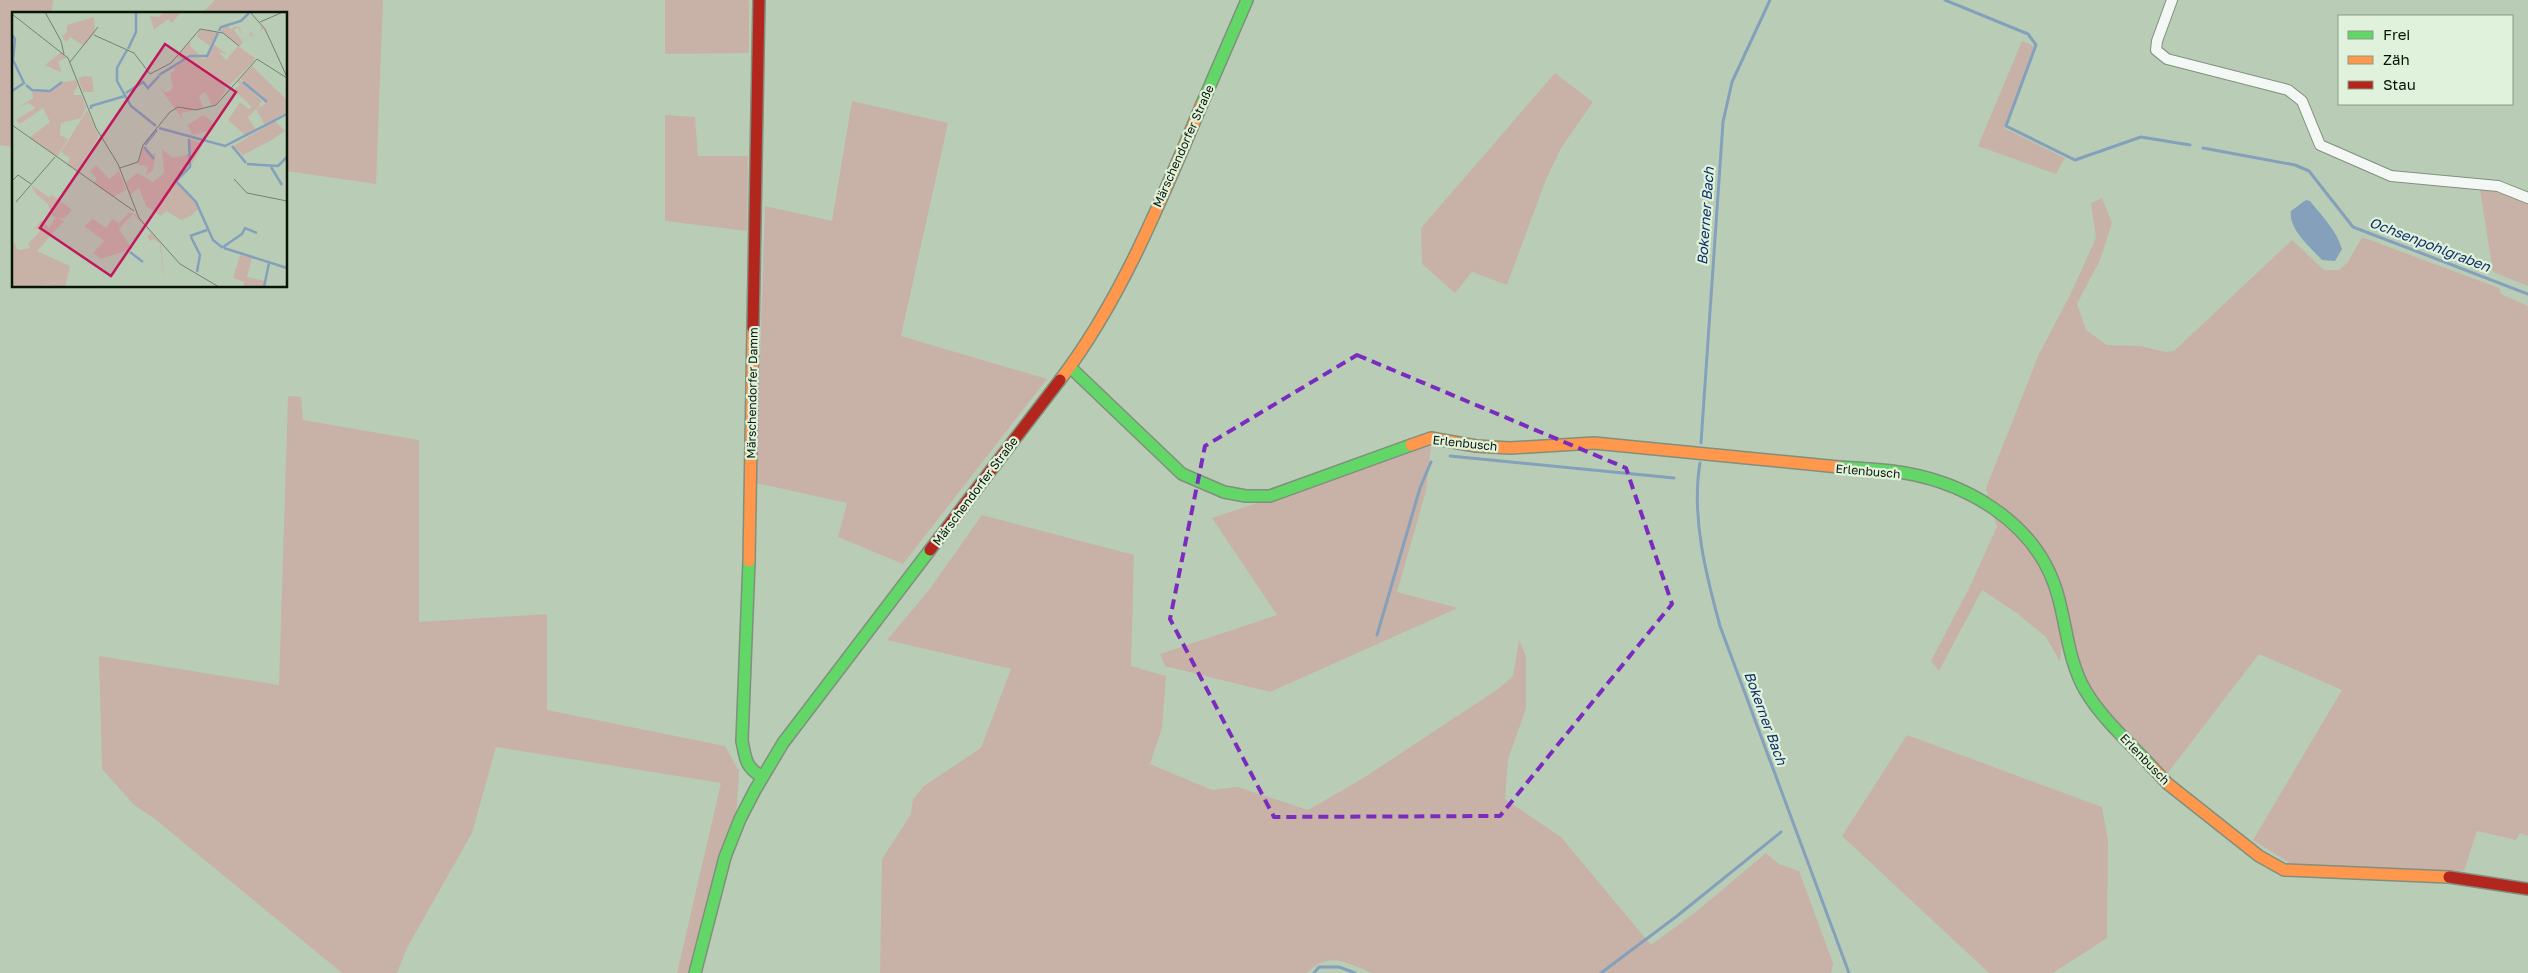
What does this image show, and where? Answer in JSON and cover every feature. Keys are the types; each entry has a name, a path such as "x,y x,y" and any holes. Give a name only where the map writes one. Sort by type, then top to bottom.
{"street":[{"name":"Märschendorfer Damm","path":"760,0 748,609 742,740 746,762 751,770 762,777"},
{"name":"Märschendorfer Straße","path":"695,973 723,865 740,820 762,777 783,743 1070,367 1096,327 1123,277 1163,193 1247,0"},
{"path":"2172,0 2157,41 2156,50 2160,55 2167,59 2288,90 2302,101 2320,145 2391,176 2498,186 2528,198"},
{"name":"Erlenbusch","path":"1070,367 1182,474 1203,487 1225,494 1248,498 1270,496 1431,438 1476,446 1510,448 1594,443 1741,459 1893,471 1922,477 1959,490 1999,510 2016,525 2039,553 2058,595 2067,643 2074,667 2086,691 2102,713 2168,784 2259,856 2284,870 2452,877 2528,889"}],"highlighted area":[{"path":"1357,355 1626,468 1672,604 1500,816 1274,817 1170,619 1205,446"}],"shaded area":[{"path":"0,0 53,0 51,12 12,12 12,147 0,145"},
{"path":"215,0 383,0 376,184 288,171 288,12 203,12"},
{"path":"665,0 749,0 749,53 665,54"},
{"path":"2022,41 2034,46 2004,128 2065,158 2056,174 1978,146"},
{"path":"1555,73 1593,102 1561,148 1545,182 1507,285 1472,272 1455,293 1422,264 1421,228"},
{"path":"852,101 948,123 901,336 1047,379 903,564 838,537 847,503 756,483 765,206 832,221"},
{"path":"665,115 695,117 698,156 748,156 747,231 665,221"},
{"path":"2480,190 2498,191 2528,203 2528,286 2493,272"},
{"path":"2102,198 2112,223 2100,260 2077,304 2086,330 2107,345 2141,346 2166,352 2174,351 2292,240 2324,270 2339,270 2348,262 2362,237 2499,288 2501,294 2528,306 2528,836 2520,833 2516,840 2477,831 2464,871 2293,865 2253,840 2342,690 2259,654 2167,774 2105,709 2091,688 2080,665 2061,595 2013,514 1988,496 1986,488 2039,354 2070,295 2096,238 2091,203"},
{"path":"288,396 301,397 303,420 419,440 419,622 547,614 547,710 725,746 739,771 737,807 691,973 677,973 721,783 496,747 472,833 407,948 397,973 342,973 155,819 134,805 102,769 99,656 279,685"},
{"path":"1431,445 1426,491 1397,592 1458,608 1270,692 1165,666 1160,654 1277,615 1212,518"},
{"path":"1992,511 2035,556 2053,596 2062,644 2060,662 2046,637 2018,614 1982,590 1939,671 1931,661 1969,588 1997,527"},
{"path":"982,515 1134,555 1131,666 1166,676 1162,728 1150,764 1212,790 1238,787 1308,810 1365,777 1498,689 1513,676 1519,640 1526,656 1526,709 1508,759 1505,799 1561,837 1651,945 1697,911 1766,853 1779,864 1799,871 1833,963 1831,973 1372,973 1346,963 1331,960 1315,966 1307,973 880,973 882,859 911,814 913,799 924,786 981,748 1011,669 887,640 929,590"},
{"path":"1907,735 2102,807 2108,840 2107,938 2053,973 1989,973 1842,836"}],"water":[{"path":"2306,200 2310,201 2324,218 2340,242 2342,249 2335,261 2322,260 2301,238 2293,225 2291,211"}],"waterway":[{"name":"Bokerner Bach","path":"1701,443 1723,122 1732,82 1770,0"},
{"name":"Ochsenpohlgraben","path":"1945,0 2028,34 2036,45 2006,126 2075,160 2141,137 2190,145"},
{"name":"Ochsenpohlgraben","path":"2203,148 2295,165 2309,171 2353,227 2528,294"},
{"path":"1450,456 1674,478"},
{"path":"1377,635 1420,488 1431,462"},
{"name":"Bokerner Bach","path":"1700,463 1697,504 1701,545 1720,626 1849,973"},
{"path":"1601,973 1677,916 1781,832"},
{"path":"1314,973 1319,967 1339,967 1355,973"}],"traffic: fast":[{"path":"1202,104 1247,0"},
{"path":"1070,367 1182,474 1224,492 1246,496 1270,496 1411,445"},
{"path":"1839,467 1892,471 1946,484 1971,495 1995,509 2016,526 2034,547 2048,570 2058,596 2075,667 2085,690 2108,721 2152,767"},
{"path":"695,973 725,857 740,819 755,790 783,743 930,550"},
{"path":"749,561 742,741 749,766 762,777"}],"traffic: slow":[{"path":"1060,380 1103,316 1122,282 1156,211 1202,104"},
{"path":"749,561 753,328"},
{"path":"1411,445 1431,438 1476,446 1510,448 1594,443 1839,467"},
{"path":"2152,767 2168,784 2259,856 2284,870 2449,877"}],"traffic: jam":[{"path":"753,328 759,0"},
{"path":"930,550 1060,380"},
{"path":"2449,877 2528,889"}]}
